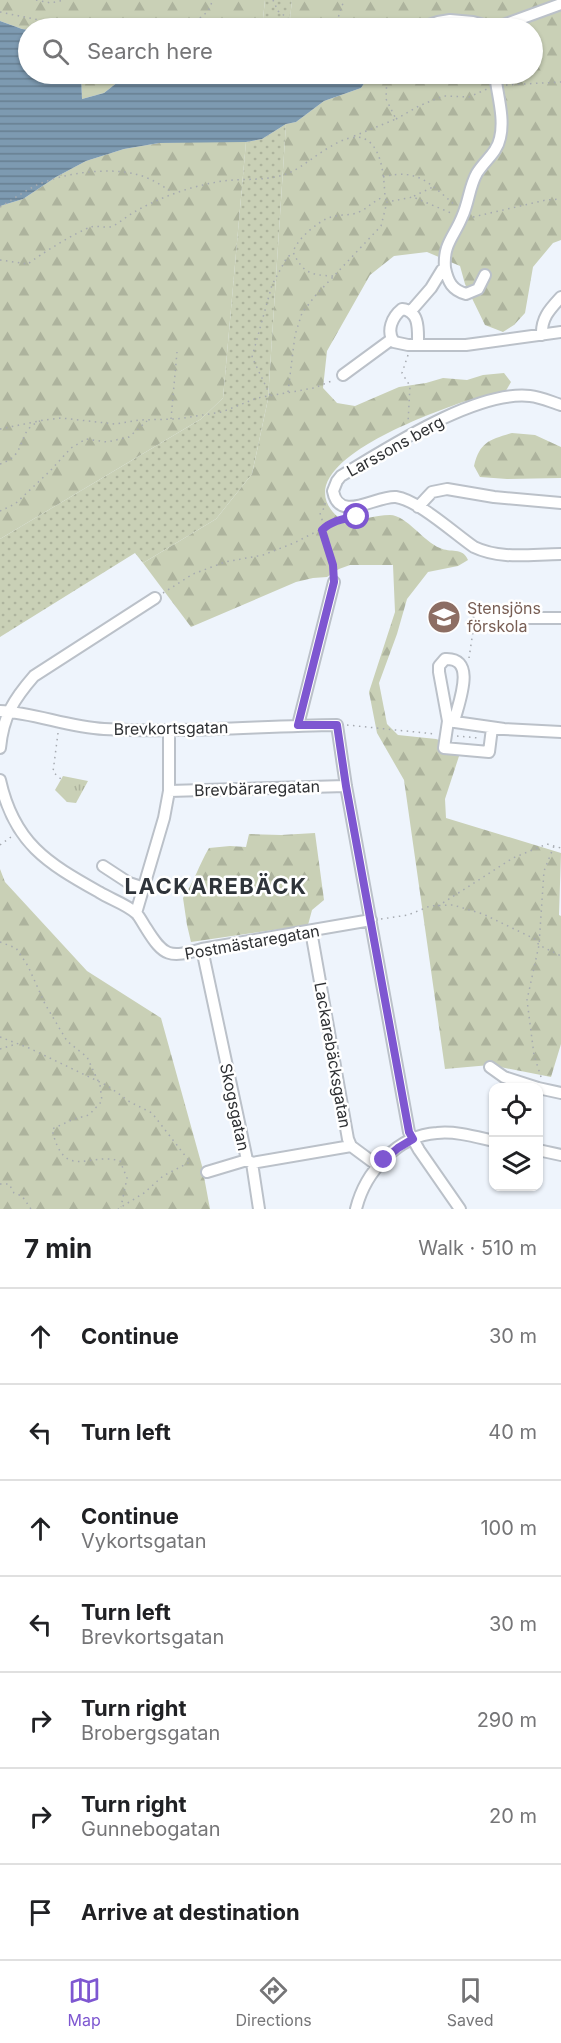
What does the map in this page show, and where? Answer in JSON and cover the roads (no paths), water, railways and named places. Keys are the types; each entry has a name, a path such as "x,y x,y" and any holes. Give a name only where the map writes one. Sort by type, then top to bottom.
{"street":[{"path":"522,18 561,4"},
{"path":"485,276 478,289 466,294 456,291 447,276 445,252 463,215 472,182 497,149 500,141 501,122 496,84"},
{"path":"411,311 445,268"},
{"path":"542,335 544,317 561,297"},
{"path":"413,345 417,320 411,311 406,309 398,312 392,322 390,332 394,342 413,345 466,345 561,332"},
{"path":"343,375 392,339"},
{"name":"Larssons berg","path":"561,405 530,396 498,399 454,413 413,433 341,476 334,486 333,494 339,504 349,508 392,497 401,498 483,551 503,555 561,554"},
{"path":"418,507 432,492 447,489 494,497 561,503"},
{"path":"298,725 334,582"},
{"path":"0,748 4,711 34,676 155,598"},
{"path":"479,615 498,618 561,618"},
{"path":"451,722 439,672 442,661 450,658 462,665 464,680 444,748 489,752 492,728"},
{"name":"Brevkortsgatan","path":"4,711 102,729 169,730 337,725 346,786"},
{"path":"451,722 492,728 561,732"},
{"path":"136,913 164,818 169,791 169,730"},
{"name":"Postmästaregatan","path":"0,780 4,798 20,832 36,851 56,866 136,913 157,946 164,952 177,956 202,949 371,920"},
{"path":"346,786 409,1132 460,1209"},
{"name":"Brevbäraregatan","path":"169,791 346,786"},
{"path":"103,866 129,883 144,888"},
{"name":"Lackarebäcksgatan","path":"311,931 348,1139 351,1146 378,1166"},
{"name":"Skogsgatan","path":"202,949 250,1162 351,1146"},
{"path":"490,1067 504,1077 524,1083"},
{"path":"543,1089 561,1093"},
{"path":"356,1209 363,1189 378,1166 390,1154 413,1139 439,1132 489,1140"},
{"path":"543,1151 561,1155"},
{"path":"207,1172 250,1162 259,1209"}],"water":[{"path":"0,21 18,28 18,84 81,84 82,99 104,93 115,84 364,84 361,88 324,101 296,122 286,124 262,139 246,142 159,143 124,149 86,161 23,199 0,206"}],"place":[{"name":"Stensjöns förskola","path":"444,617"}],"district":[{"name":"LACKAREBÄCK","path":"216,886"}]}
